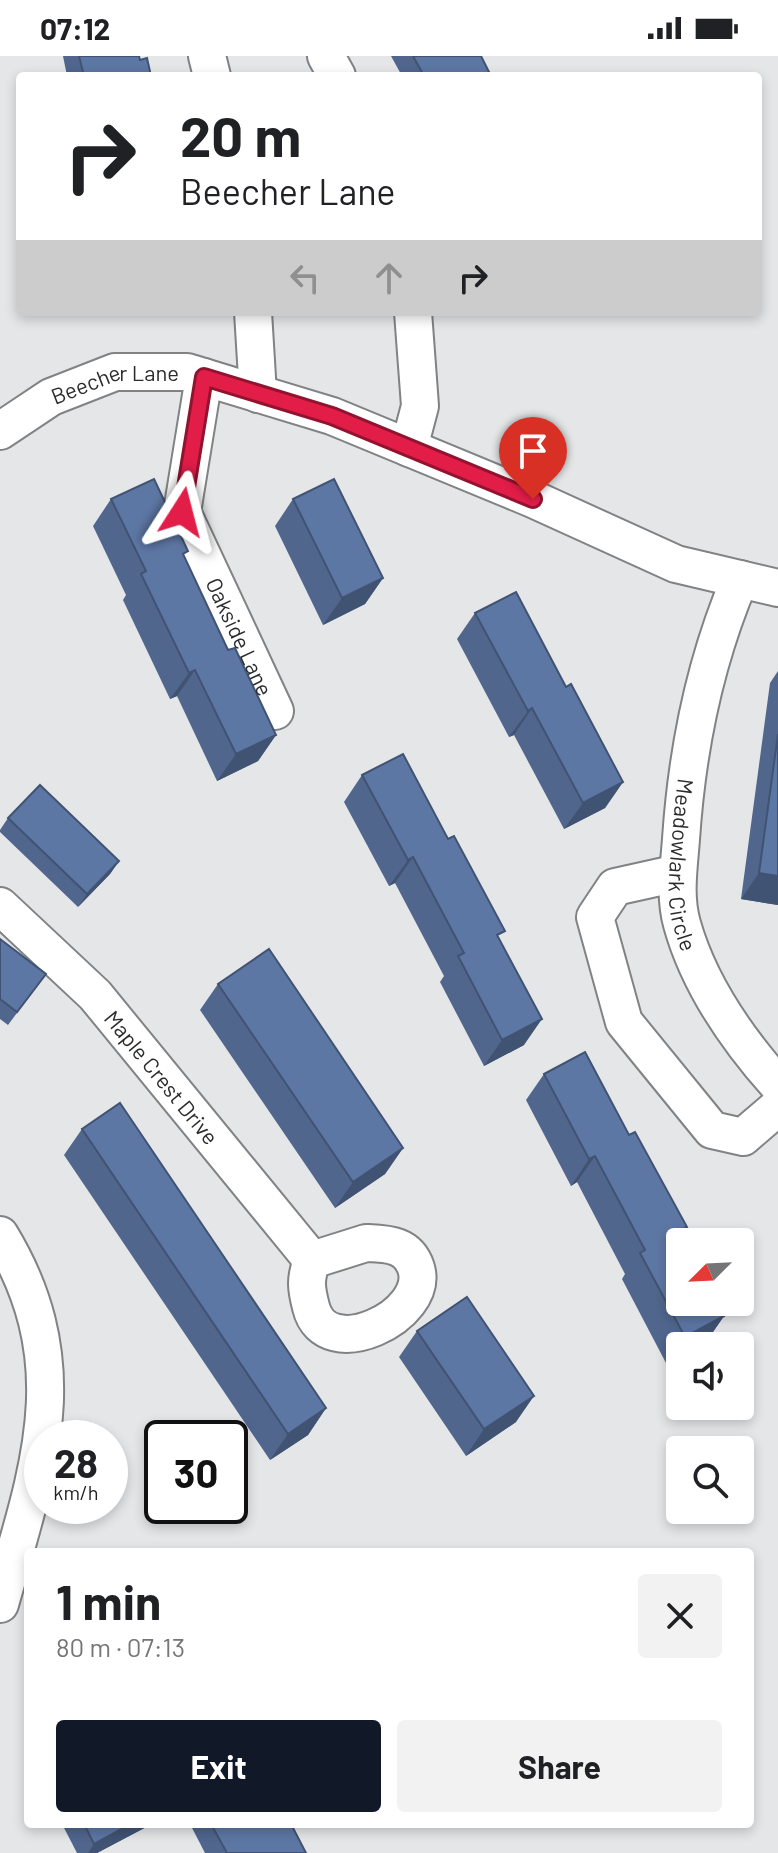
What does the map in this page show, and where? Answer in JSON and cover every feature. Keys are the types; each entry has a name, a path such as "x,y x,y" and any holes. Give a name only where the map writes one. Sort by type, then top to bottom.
{"street":[{"path":"253,316 258,394"},
{"path":"409,448 420,406 413,316"},
{"name":"Beecher Lane","path":"0,431 51,397 115,372 187,372 332,416 676,564 778,588"},
{"name":"Oakside Lane","path":"204,377 182,512 275,711"},
{"name":"Meadowlark Circle","path":"740,579 720,626 686,766 678,873 682,923 716,1004 745,1048 778,1085"},
{"path":"678,873 615,887 595,917 624,1022 712,1130 743,1137 778,1107"},
{"name":"Maple Crest Drive","path":"0,906 95,995 312,1260"},
{"path":"0,1235 23,1273 43,1341 48,1391 37,1472 0,1604"}],"building":[{"path":"79,56 139,56 140,60 147,58 150,72 83,72"},
{"path":"413,56 481,56 489,72 422,72"},
{"path":"154,479 188,551 183,554 228,650 235,648 276,735 236,754 195,670 189,673 141,574 146,571 111,499"},
{"path":"334,479 383,578 342,598 293,499"},
{"path":"516,592 566,687 571,684 623,782 583,803 532,708 528,711 475,613"},
{"path":"778,734 778,876 759,873"},
{"path":"403,754 448,839 454,836 505,931 497,935 542,1019 502,1040 458,956 464,953 413,857 408,860 362,775"},
{"path":"40,785 119,861 87,894 8,818"},
{"path":"0,939 46,974 17,1012 0,999"},
{"path":"269,949 403,1148 353,1182 218,984"},
{"path":"585,1052 629,1135 635,1132 687,1227 666,1228 666,1302 640,1253 645,1250 595,1156 589,1159 544,1074"},
{"path":"120,1103 326,1408 288,1434 82,1129"},
{"path":"467,1297 534,1396 484,1429 417,1331"},
{"path":"674,1316 724,1316 694,1332 682,1332"},
{"path":"86,1828 124,1828 94,1844"},
{"path":"213,1828 293,1828 306,1853 227,1853"}],"route":[{"path":"182,512 204,377 332,416 533,499"}]}
